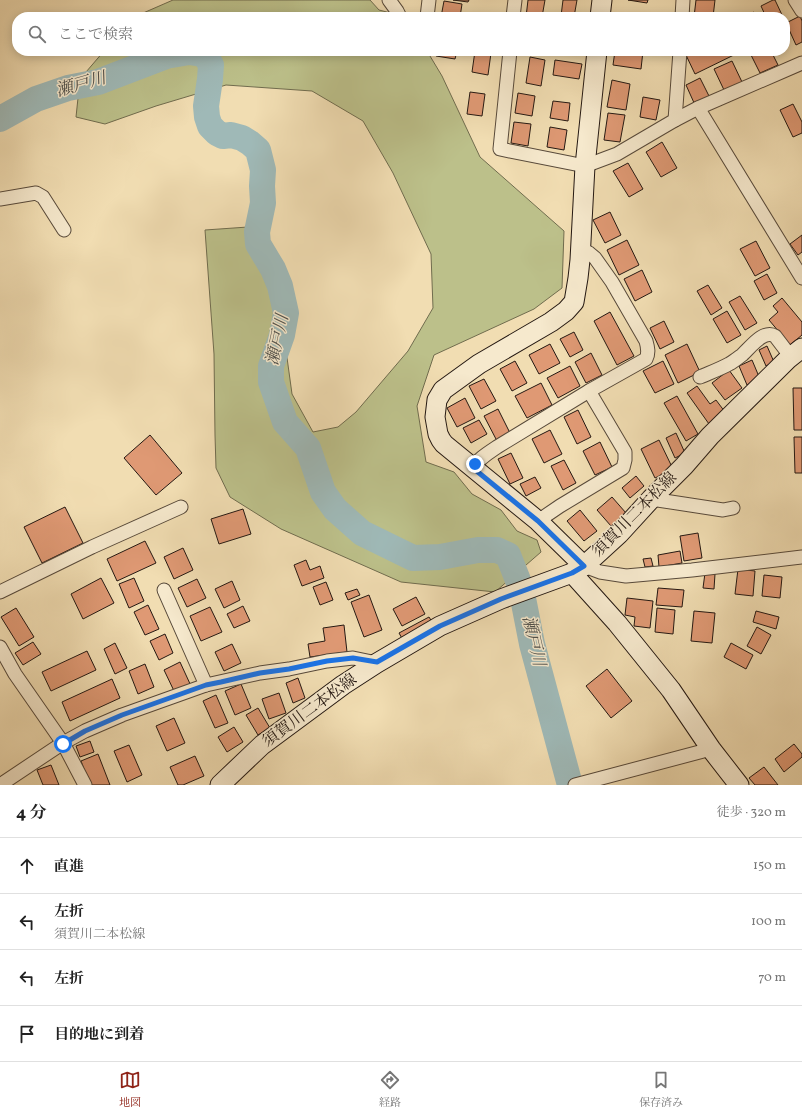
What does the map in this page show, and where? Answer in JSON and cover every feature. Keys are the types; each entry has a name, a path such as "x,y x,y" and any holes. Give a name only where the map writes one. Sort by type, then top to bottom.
{"street":[{"path":"389,0 398,12"},
{"path":"428,12 429,0"},
{"path":"514,12 515,0"},
{"path":"601,12 602,0"},
{"path":"682,12 683,0"},
{"path":"795,0 802,11"},
{"path":"509,56 500,149 585,166 617,154 698,108 802,63"},
{"path":"596,56 585,166 578,278 574,302 566,311 551,322 479,364 443,390 436,408 435,417 438,434 444,444 538,521 571,572 617,623 671,690 711,749 739,785"},
{"path":"675,120 680,56"},
{"path":"698,108 802,278"},
{"path":"0,199 36,193 43,197 64,230"},
{"path":"473,468 483,456 497,447 589,391 646,359 648,349 646,341 612,282 595,258 580,248"},
{"path":"700,377 728,364 742,355 758,339 767,334 772,334 797,352"},
{"name":"須賀川二本松線","path":"220,785 262,745 377,662 440,626 501,599 571,572 619,534 684,466 710,436 797,352"},
{"path":"538,521 623,468 625,460 624,452 589,391"},
{"path":"651,499 723,510 733,508"},
{"path":"0,592 92,547 180,507"},
{"path":"571,572 600,572 626,576 802,557"},
{"path":"164,590 206,685"},
{"path":"0,647 16,674 63,744 85,785"},
{"path":"0,785 85,731 122,715 206,685 260,673 327,661 353,658 377,662"},
{"path":"580,784 711,749"}],"green space":[{"path":"173,0 370,0 379,10 387,12 145,12"},
{"path":"100,56 430,56 442,76 480,157 564,231 562,288 534,309 434,355 417,406 426,462 454,472 472,494 501,510 517,531 537,540 541,552 495,592 401,582 281,529 230,497 216,468 214,354 205,230 248,227 281,314 292,394 313,432 338,427 356,412 408,351 433,308 431,254 393,173 363,121 312,91 226,85 156,106 105,124 76,117 80,79"}],"building":[{"path":"453,0 469,0 468,2"},
{"path":"528,0 545,0 543,12 527,12"},
{"path":"563,0 577,0 575,12 562,12"},
{"path":"628,0 648,0 647,3"},
{"path":"696,0 715,0 714,12 695,12"},
{"path":"775,0 781,12 764,12 761,6"},
{"path":"444,1 462,4 461,12 442,12"},
{"path":"800,16 802,21 802,42 796,45 790,32 790,21"},
{"path":"436,56 456,56 455,59"},
{"path":"474,56 491,56 488,75 472,72"},
{"path":"614,56 642,56 641,69 613,65"},
{"path":"686,56 732,56 695,74"},
{"path":"752,56 774,56 778,65 760,73"},
{"path":"530,57 545,60 541,86 526,83"},
{"path":"555,60 582,64 579,79 553,75"},
{"path":"732,61 742,82 724,90 714,69"},
{"path":"700,78 710,98 695,105 686,85"},
{"path":"612,80 630,84 626,110 607,107"},
{"path":"470,92 485,94 482,116 467,114"},
{"path":"518,93 535,96 532,116 515,113"},
{"path":"643,97 660,100 656,120 640,117"},
{"path":"553,101 570,103 568,121 550,118"},
{"path":"793,104 802,122 802,133 793,137 780,110"},
{"path":"608,113 625,115 620,142 604,140"},
{"path":"514,122 531,124 528,146 511,143"},
{"path":"550,127 567,130 564,150 547,147"},
{"path":"662,142 677,168 661,177 646,152"},
{"path":"628,163 643,189 629,197 613,171"},
{"path":"610,212 621,235 605,243 593,220"},
{"path":"802,235 802,252 798,255 790,244"},
{"path":"627,240 639,265 619,275 607,250"},
{"path":"756,241 770,268 755,276 740,249"},
{"path":"642,270 652,292 635,301 624,279"},
{"path":"767,274 777,293 764,300 754,281"},
{"path":"708,285 722,308 711,315 697,291"},
{"path":"740,296 757,323 745,330 729,302"},
{"path":"782,298 802,322 802,335 790,345 769,320 778,312 773,306"},
{"path":"727,311 741,335 727,343 713,319"},
{"path":"610,312 634,356 617,365 594,321"},
{"path":"664,321 674,342 660,349 650,328"},
{"path":"574,332 583,350 570,357 560,339"},
{"path":"550,344 560,363 539,374 529,355"},
{"path":"687,344 700,372 678,383 665,355"},
{"path":"767,346 774,362 766,366 759,350"},
{"path":"591,353 602,375 586,383 575,362"},
{"path":"752,360 760,379 747,385 739,366"},
{"path":"515,361 527,383 512,391 500,369"},
{"path":"663,361 674,384 655,393 643,371"},
{"path":"570,366 580,386 558,398 547,378"},
{"path":"729,370 742,388 725,400 712,383"},
{"path":"484,379 496,401 481,409 469,386"},
{"path":"541,383 552,405 527,418 515,396"},
{"path":"697,386 710,404 716,400 725,412 709,424 687,393"},
{"path":"793,388 802,388 802,430 794,430"},
{"path":"677,396 698,434 686,441 664,403"},
{"path":"465,398 475,418 457,427 447,408"},
{"path":"498,409 510,433 497,441 484,416"},
{"path":"578,410 591,437 577,444 564,417"},
{"path":"479,420 487,434 471,443 463,428"},
{"path":"550,430 562,454 544,463 532,439"},
{"path":"676,433 685,453 675,458 666,438"},
{"path":"150,435 182,473 156,495 124,458"},
{"path":"794,437 802,437 802,473 795,473"},
{"path":"659,440 673,469 655,478 641,449"},
{"path":"600,442 612,467 595,475 583,451"},
{"path":"511,453 523,478 510,484 498,459"},
{"path":"564,460 576,483 563,490 551,466"},
{"path":"636,476 644,486 630,498 622,488"},
{"path":"535,477 541,488 526,496 520,484"},
{"path":"612,497 626,513 611,526 597,510"},
{"path":"65,507 83,543 42,563 24,527"},
{"path":"243,509 251,534 219,544 211,519"},
{"path":"580,510 597,531 584,541 567,521"},
{"path":"698,533 702,558 684,561 680,536"},
{"path":"145,541 156,563 117,581 107,559"},
{"path":"183,548 193,570 174,579 164,557"},
{"path":"680,551 682,563 659,567 658,555"},
{"path":"651,558 653,566 645,567 643,559"},
{"path":"306,560 310,570 320,566 324,578 302,586 294,565"},
{"path":"738,569 755,571 753,596 735,594"},
{"path":"705,573 715,574 714,589 703,588"},
{"path":"764,575 782,577 780,598 762,596"},
{"path":"101,578 114,603 83,619 71,594"},
{"path":"134,578 144,601 129,608 119,584"},
{"path":"197,579 206,598 187,607 178,588"},
{"path":"232,581 240,600 224,608 215,589"},
{"path":"326,582 333,600 320,605 313,587"},
{"path":"658,588 684,590 682,607 656,605"},
{"path":"357,589 360,595 348,600 345,593"},
{"path":"369,595 382,630 364,637 351,602"},
{"path":"416,597 425,614 402,626 393,609"},
{"path":"627,598 653,601 650,628 634,626 635,617 625,615"},
{"path":"148,605 159,629 145,635 134,612"},
{"path":"243,606 250,621 234,628 227,614"},
{"path":"210,607 222,632 201,641 190,616"},
{"path":"16,608 34,637 19,646 1,617"},
{"path":"657,608 675,610 673,634 655,632"},
{"path":"694,611 715,613 712,643 691,641"},
{"path":"756,611 779,617 776,629 753,622"},
{"path":"429,617 434,625 404,642 399,633"},
{"path":"344,625 347,652 310,657 308,644 325,641 323,628"},
{"path":"757,627 771,635 761,654 747,646"},
{"path":"165,634 173,653 159,660 150,641"},
{"path":"33,642 41,654 23,665 15,653"},
{"path":"115,643 127,668 115,674 104,649"},
{"path":"731,643 753,655 746,669 724,657"},
{"path":"232,644 241,663 224,671 215,652"},
{"path":"87,651 96,670 51,691 42,672"},
{"path":"180,662 191,686 175,693 164,670"},
{"path":"145,664 154,687 138,694 129,671"},
{"path":"607,669 632,701 611,718 586,686"},
{"path":"298,678 305,698 293,703 286,683"},
{"path":"112,679 120,698 70,721 62,702"},
{"path":"241,684 251,708 235,715 225,691"},
{"path":"279,693 286,713 269,719 262,699"},
{"path":"216,695 228,723 215,728 203,701"},
{"path":"258,708 270,728 258,735 246,715"},
{"path":"174,718 185,743 167,751 156,726"},
{"path":"234,727 243,742 227,752 218,737"},
{"path":"90,741 94,752 80,757 76,746"},
{"path":"794,744 802,754 802,757 784,772 775,759"},
{"path":"129,745 142,775 127,782 114,751"},
{"path":"98,754 110,785 90,785 81,761"},
{"path":"195,756 204,776 183,785 178,785 170,767"},
{"path":"51,765 59,785 43,785 37,770"},
{"path":"764,767 778,785 755,785 749,778"}],"waterway":[{"name":"瀬戸川","path":"0,119 36,99 68,88 98,82 166,56"},
{"name":"瀬戸川","path":"204,56 211,65 206,106 210,126 217,133 223,136 231,135 242,138 250,143 258,150 263,170 263,203 257,232 258,244 273,269 280,286 286,313 282,335 271,366 271,382 285,422 308,448 323,492 335,509 362,533 413,558 440,557 478,550 497,550 508,555 521,588 532,644 570,785"}],"route":[{"path":"63,744 85,731 122,715 206,685 260,673 327,661 353,658 377,662 440,626 501,599 572,573 584,566 538,521 473,468 475,464"}]}
